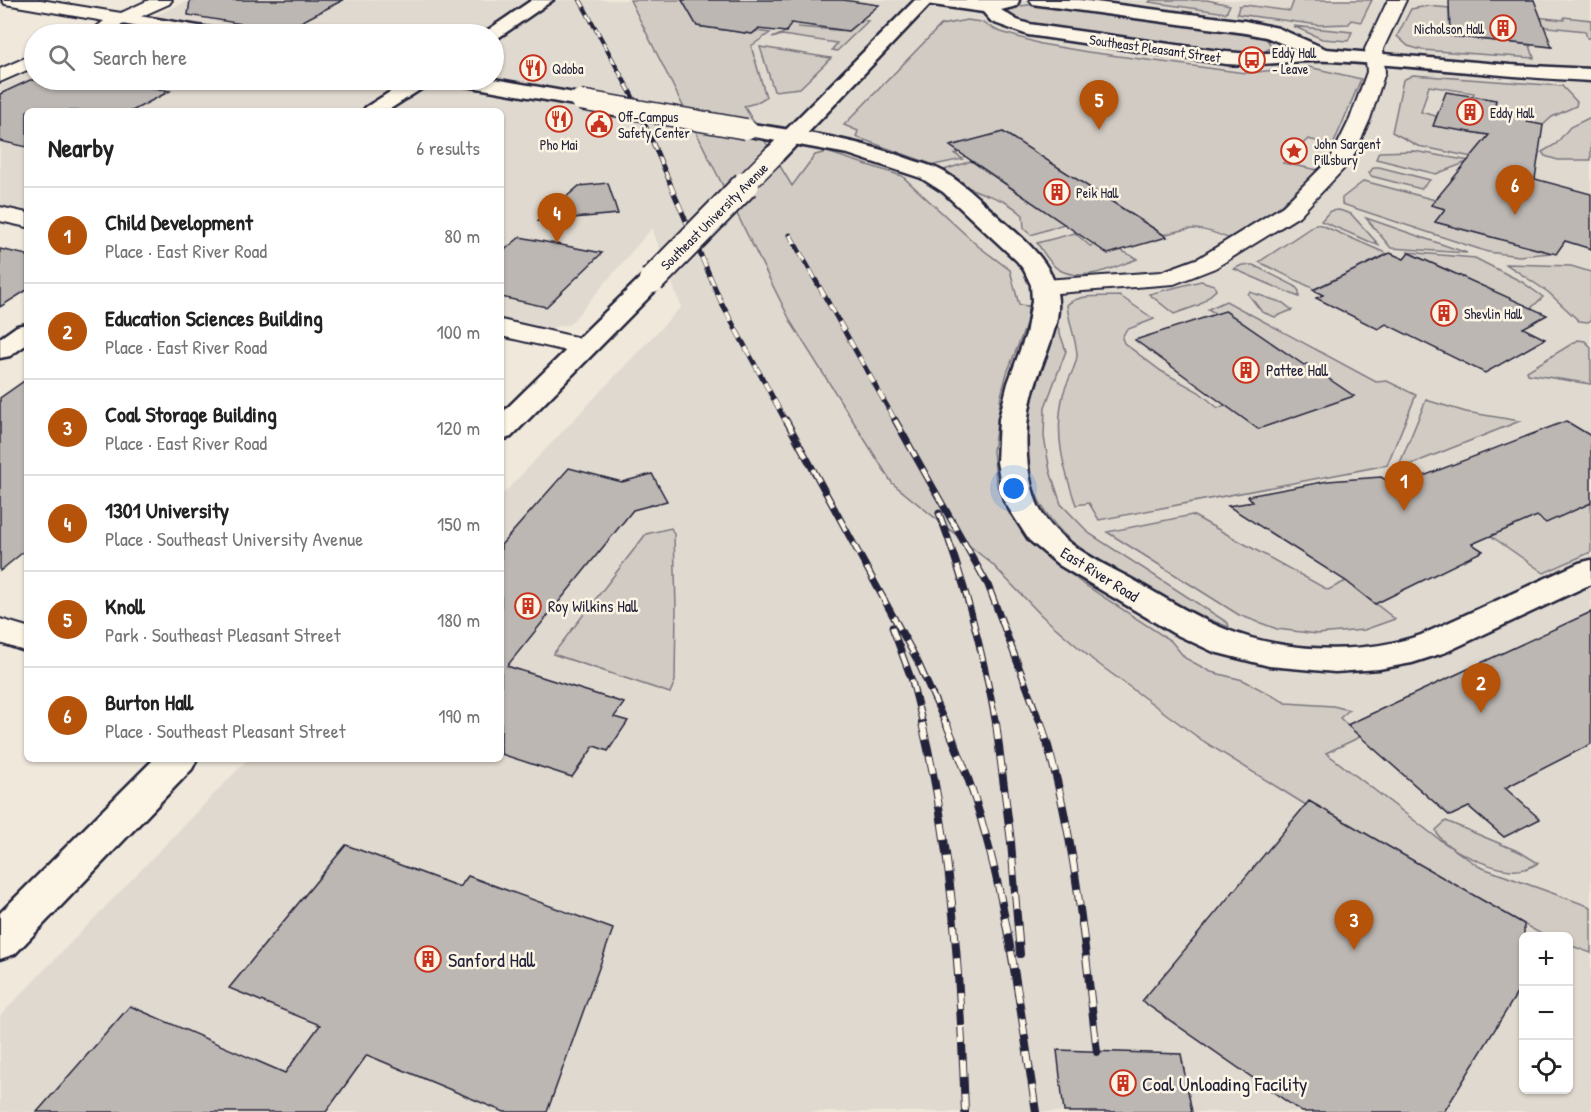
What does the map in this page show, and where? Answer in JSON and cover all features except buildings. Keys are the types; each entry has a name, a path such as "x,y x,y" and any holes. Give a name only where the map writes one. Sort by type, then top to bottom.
{"street":[{"path":"11,0 151,24"},
{"path":"111,24 163,0"},
{"path":"504,26 544,0"},
{"name":"Southeast University Avenue","path":"504,428 925,0"},
{"name":"Southeast Pleasant Street","path":"933,0 988,7 1025,0"},
{"name":"Southeast Pleasant Street","path":"1039,0 1245,27 1271,32 1328,55"},
{"path":"504,87 792,135 879,153 939,178 1014,243 1036,269 1044,287 1165,279 1207,263 1291,211 1340,161 1360,119 1376,72 1377,61 1374,49 1397,0"},
{"name":"Southeast Pleasant Street","path":"988,7 1004,21 1028,29 1217,57 1252,60 1328,55 1377,61 1591,75"},
{"path":"0,76 24,65"},
{"path":"378,108 406,90"},
{"path":"0,214 24,219"},
{"name":"East River Road","path":"1044,287 1039,337 1017,398 1012,425 1016,486 1024,507 1039,530 1059,550 1088,571 1190,627 1228,643 1327,662 1403,653 1446,638 1591,571"},
{"path":"504,329 584,347"},
{"path":"0,350 24,334"},
{"path":"0,630 24,639"},
{"path":"0,941 175,762"}],"shaded area":[{"path":"190,0 630,0 792,324 892,483 992,564 1042,616 1093,660 1306,805 1538,932 1519,932 1519,1094 1573,1094 1573,946 1591,953 1591,1112 0,1112 0,1016 245,762 504,762 504,493 681,307 652,228 570,324 547,329 504,319 504,108 24,108 24,210 0,205 0,86 24,75 24,90 504,90 504,24 136,24"},
{"path":"630,0 682,0 697,26 752,34 757,31 770,33 751,46 766,97 744,106 792,186 815,155 827,152 902,176 978,246 1010,270 1019,305 1028,306 1027,323 1007,373 1001,396 993,451 997,486 1009,513 1027,536 1079,581 1171,641 1185,658 1211,672 1243,680 1286,703 1333,706 1349,710 1340,718 1360,737 1326,753 1440,840 1480,867 1591,907 1591,953 1573,946 1573,932 1538,932 1306,805 1203,741 1093,660 1042,616 992,564 892,483 792,324"},
{"path":"682,0 1591,0 1591,907 1480,867 1440,841 1325,753 1217,694 1016,531 955,461 743,105 717,29 697,26"},
{"path":"1151,0 1207,0 1230,5 1226,13 1149,2"},
{"path":"1294,0 1372,0 1361,22 1351,20 1349,24 1319,25 1237,14 1239,6 1245,5 1290,11"},
{"path":"1036,4 1249,33 1266,38 1272,47 1259,55 1235,55 1017,22 1007,15 1007,12 1020,6"},
{"path":"1428,6 1449,8 1450,36 1530,45 1534,58 1422,50 1408,46 1397,36 1411,9"},
{"path":"1535,17 1591,20 1591,38 1587,38 1585,31 1529,25"},
{"path":"792,20 799,24 798,27 848,31 862,20 868,21 837,51 832,50 837,43 782,35 772,38 786,32"},
{"path":"967,20 981,22 998,31 1041,44 1088,52 1245,73 1309,67 1361,79 1333,145 1308,139 1283,163 1318,170 1274,212 1230,239 1197,229 1164,235 1003,132 951,146 959,152 955,154 963,159 934,165 856,137 858,131 844,125 941,25"},
{"path":"1293,26 1352,32 1348,41 1322,39"},
{"path":"760,47 831,58 800,88 774,91"},
{"path":"1413,75 1562,86 1577,102 1576,106 1552,117 1543,125 1528,122 1528,115 1494,109 1496,100 1473,96 1474,93 1429,86 1421,112 1436,116 1434,126 1488,135 1512,151 1482,159 1418,146 1392,132 1403,80"},
{"path":"1591,117 1591,160 1558,160 1545,156 1542,152 1556,144 1570,127"},
{"path":"1414,151 1470,161 1436,174 1376,159 1379,152"},
{"path":"971,161 1064,224 1031,235 1024,229 1023,215 1016,209 968,187 944,170"},
{"path":"1374,167 1430,180 1421,189 1371,176 1369,173"},
{"path":"1364,181 1435,200 1445,209 1435,222 1551,253 1519,256 1488,252 1342,204 1342,198"},
{"path":"1339,210 1351,214 1380,246 1321,221 1330,211"},
{"path":"1366,218 1467,253 1391,248"},
{"path":"1316,224 1388,254 1314,289 1259,262"},
{"path":"1075,233 1090,246 1108,246 1137,259 1098,273 1077,275 1067,273 1052,264 1037,243"},
{"path":"1407,252 1475,258 1522,282 1543,297 1531,308"},
{"path":"1506,264 1571,266 1591,272 1591,320 1579,321 1548,292"},
{"path":"1242,265 1253,265 1295,286 1299,291 1299,297 1234,269"},
{"path":"1201,281 1214,285 1216,290 1199,305 1174,314 1149,294"},
{"path":"1250,292 1283,303 1292,310 1275,317 1262,312 1248,294"},
{"path":"1120,296 1154,319 1126,330 1122,338 1124,343 1161,371 1199,392 1218,408 1225,405 1258,429 1353,396 1307,364 1284,371 1267,340 1226,311 1216,314 1208,309 1226,301 1376,382 1387,381 1416,395 1387,465 1099,520 1089,503 1076,505 1061,451 1060,410 1064,390 1077,356 1067,305 1085,297"},
{"path":"1057,325 1066,351 1045,407 1044,437 1050,471 1061,504 1090,534 1228,623 1229,627 1160,597 1092,557 1072,542 1042,506 1032,484 1027,459 1027,430 1032,403"},
{"path":"1578,340 1585,341 1591,347 1591,384 1528,374 1527,371"},
{"path":"1426,400 1466,412 1520,421 1409,465 1401,466 1400,463"},
{"path":"1591,503 1591,552 1544,573 1491,536 1537,516 1546,522"},
{"path":"1192,515 1328,590 1346,581 1395,619 1364,630 1317,634 1277,629 1239,615 1107,532"},
{"path":"671,528 674,534 676,608 675,681 670,693 553,654 646,534"},
{"path":"1446,821 1520,852 1538,863 1525,869 1510,870 1491,866 1468,856 1447,844 1440,837 1436,830"}],"railway":[{"path":"580,0 634,99 671,185"},
{"path":"670,184 722,304 786,422"},
{"path":"790,235 896,422"},
{"path":"786,420 917,660 946,725"},
{"path":"895,420 988,585 1041,725"},
{"path":"939,513 972,618 996,725"},
{"path":"892,627 912,681 923,725"},
{"path":"922,723 933,771 948,868 961,1014 965,1112"},
{"path":"946,723 965,769 993,865 1013,964 1036,1112"},
{"path":"996,723 1011,842 1020,954"},
{"path":"1041,723 1053,763 1077,886 1097,1052"}],"place":[{"name":"Nicholson Hall","path":"1503,28"},
{"name":"Eddy Hall - Leave","path":"1252,60"},
{"name":"Qdoba","path":"533,68"},
{"name":"Eddy Hall","path":"1470,112"},
{"name":"Pho Mai","path":"559,119"},
{"name":"Off-Campus Safety Center","path":"599,124"},
{"name":"Knoll","path":"1099,130"},
{"name":"John Sargent Pillsbury","path":"1294,151"},
{"name":"Peik Hall","path":"1057,192"},
{"name":"Burton Hall","path":"1515,215"},
{"name":"1301 University","path":"557,243"},
{"name":"Shevlin Hall","path":"1444,313"},
{"name":"Pattee Hall","path":"1246,370"},
{"name":"Child Development","path":"1404,511"},
{"name":"Roy Wilkins Hall","path":"528,606"},
{"name":"Education Sciences Building","path":"1481,713"},
{"name":"Coal Storage Building","path":"1354,950"},
{"name":"Sanford Hall","path":"428,959"},
{"name":"Coal Unloading Facility","path":"1123,1083"}]}
